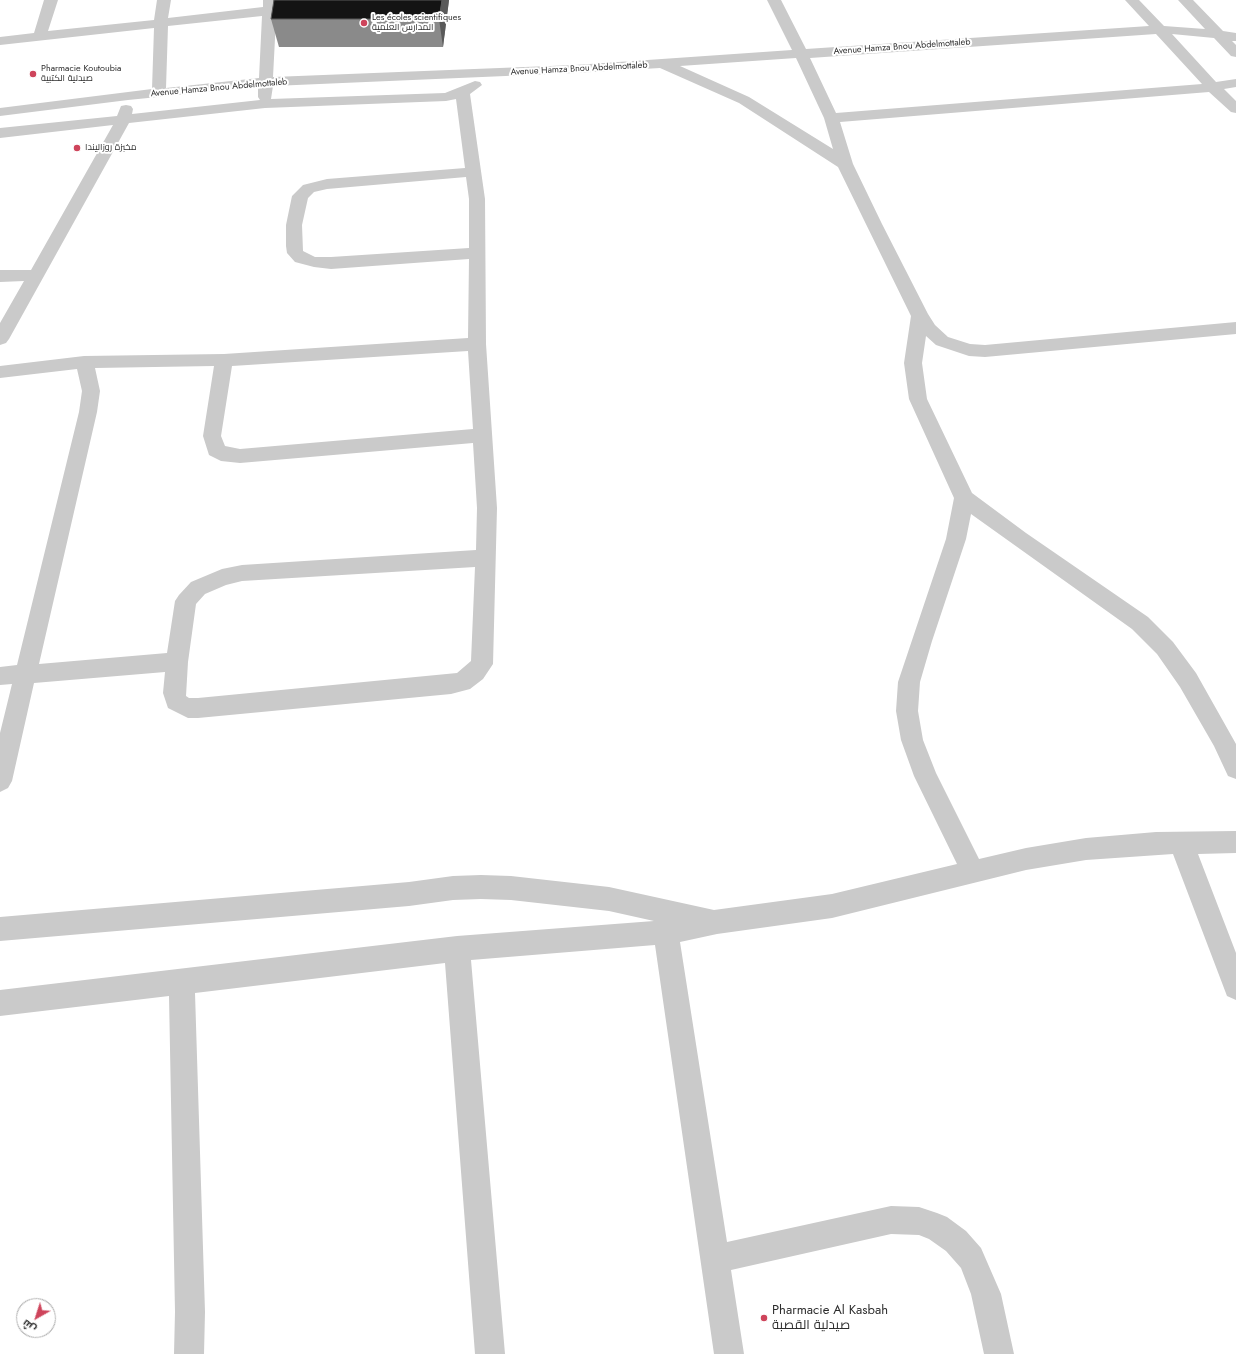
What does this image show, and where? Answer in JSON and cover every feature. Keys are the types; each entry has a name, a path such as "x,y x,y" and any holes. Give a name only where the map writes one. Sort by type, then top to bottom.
{"street":[{"path":"40,36 51,0"},
{"path":"159,93 161,22 164,0"},
{"path":"774,0 831,118 845,164 920,316 929,329 942,341 969,350 985,351 1236,328"},
{"path":"1132,0 1158,30 1236,109"},
{"path":"1185,0 1236,53"},
{"path":"0,41 161,22 269,5 264,104"},
{"name":"Avenue Hamza Bnou Abdelmottaleb","path":"0,112 128,96 266,82 483,74 660,64 1158,30 1182,30 1236,37"},
{"path":"660,64 692,76 744,100 845,164"},
{"path":"0,133 264,104 446,97 471,88 483,74"},
{"path":"831,118 1213,87 1236,82"},
{"path":"462,92 477,199 477,344 487,508 486,558 482,664 470,678 462,682 227,706 188,708 181,706 176,700 174,693 177,662 186,601 198,588 222,578 242,574 486,558"},
{"path":"0,339 124,119 128,96"},
{"path":"473,172 327,184 309,188 300,196 294,225 294,246 295,252 301,258 314,262 476,253"},
{"path":"0,276 36,275"},
{"path":"920,316 913,363 914,380 918,399 964,498 1019,539 1092,588 1140,623 1165,648 1188,680 1222,739 1236,769"},
{"path":"0,372 84,362 224,360 477,344"},
{"path":"224,360 212,436 216,450 221,454 240,456 483,436"},
{"path":"0,781 88,412 91,391 84,362"},
{"path":"964,498 956,539 921,641 909,682 906,711 912,740 923,769 973,872"},
{"path":"0,676 177,662"},
{"path":"1181,842 1236,988"},
{"path":"0,1003 182,983 457,949 666,932 717,922 832,906 1026,859 1086,849 1181,842 1236,842"},
{"path":"0,929 481,887 511,888 610,899 717,922"},
{"path":"666,932 729,1354"},
{"path":"457,949 490,1354"},
{"path":"182,983 190,1312 189,1354"},
{"path":"714,1259 890,1220 919,1221 937,1227 956,1241 971,1258 986,1294 999,1354"}],"building":[{"path":"274,0 442,0 439,19 271,19"}],"place":[{"name":"Les écoles scientifiques المدارس العلمية","path":"364,23"},
{"name":"Pharmacie Koutoubia صيدلية الكتبية","path":"33,74"},
{"name":"مخبزة روزاليندا","path":"77,148"},
{"name":"Pharmacie Al Kasbah صيدلية القصبة","path":"764,1318"}]}
